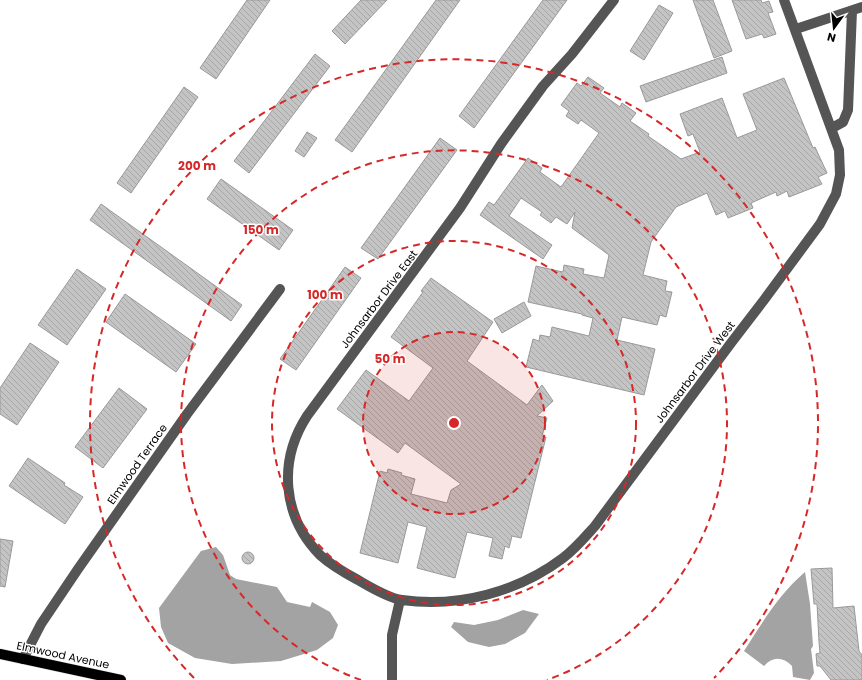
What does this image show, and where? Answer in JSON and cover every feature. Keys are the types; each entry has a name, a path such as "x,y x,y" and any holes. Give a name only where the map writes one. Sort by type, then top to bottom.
{"main road":[{"name":"Elmwood Avenue","path":"0,654 121,680"}],"street":[{"name":"Johnsarbor Drive East","path":"400,600 378,591 335,566 321,556 305,536 293,510 287,479 294,439 307,416 460,208 501,144 543,86 572,54 614,0"},
{"name":"Johnsarbor Drive West","path":"400,600 423,602 461,600 479,597 503,590 532,578 569,553 595,526 820,224 836,194 840,175 839,150 796,28 784,0"},
{"path":"796,28 857,9 848,110 843,122 832,128"},
{"name":"Elmwood Terrace","path":"23,659 41,624 78,569 188,414 280,289"},
{"path":"392,680 392,635 400,600"}],"shaded area":[{"path":"216,547 223,555 230,575 236,579 277,587 287,602 310,607 312,602 330,612 338,625 333,638 317,650 281,661 232,664 195,658 168,643 161,627 159,608 201,551"},
{"path":"805,572 810,604 813,646 811,649 814,673 810,680 793,677 792,666 782,659 774,659 764,666 744,651 779,599"},
{"path":"523,610 539,614 525,633 505,644 489,647 468,642 451,627 454,622 474,625 498,620"}],"building":[{"path":"247,0 270,0 216,79 200,68"},
{"path":"361,0 387,0 345,44 332,31"},
{"path":"436,0 460,0 352,152 335,140"},
{"path":"543,0 567,0 474,128 459,116"},
{"path":"693,0 713,0 732,51 714,58"},
{"path":"732,0 761,0 762,3 769,1 773,12 768,13 776,34 764,38 762,34 746,39"},
{"path":"659,5 673,13 644,60 630,51"},
{"path":"315,54 330,66 249,173 234,161"},
{"path":"722,57 727,73 646,102 640,86"},
{"path":"588,77 604,88 600,93 620,107 622,103 636,113 630,121 649,134 648,136 681,159 700,152 693,134 688,136 680,114 722,98 737,138 757,130 743,94 784,78 813,148 815,147 827,173 818,177 822,184 789,197 787,191 777,196 776,192 751,203 753,208 728,218 725,211 716,215 707,193 676,207 651,242 643,275 667,281 665,291 672,292 666,317 660,315 657,325 622,317 617,340 655,349 644,395 526,367 533,339 539,341 540,335 550,337 552,327 589,336 593,318 582,314 528,302 536,266 563,272 564,265 584,269 583,274 604,278 609,255 572,228 575,212 567,224 556,217 551,223 540,215 542,212 521,198 509,216 552,245 543,259 480,215 489,202 494,205 528,158 542,168 540,172 561,187 599,133 581,120 578,124 566,116 569,111 561,105 577,83 581,86"},
{"path":"184,87 198,97 131,193 117,183"},
{"path":"307,132 317,138 304,157 295,151"},
{"path":"440,138 457,150 378,259 361,248"},
{"path":"221,179 293,230 279,250 207,199"},
{"path":"101,204 242,305 231,321 90,220"},
{"path":"345,267 361,278 296,370 280,359"},
{"path":"77,269 106,289 67,345 38,325"},
{"path":"431,278 493,322 467,361 527,405 542,385 553,401 537,416 547,418 542,436 546,437 521,538 512,536 509,548 505,546 502,559 489,556 493,538 467,532 455,578 417,568 427,527 408,522 398,563 360,553 380,471 387,473 388,469 415,479 411,494 447,503 451,490 461,484 405,443 398,453 337,409 366,370 409,401 433,368 391,337 423,292 421,291"},
{"path":"125,294 196,344 176,372 106,322"},
{"path":"524,302 531,316 502,333 494,319"},
{"path":"30,343 59,362 17,425 0,414 0,388"},
{"path":"119,388 147,409 103,468 75,447"},
{"path":"28,458 65,483 64,485 83,497 65,524 9,486"},
{"path":"0,539 13,541 5,587 0,586"},
{"path":"248,552 252,554 254,558 252,562 248,564 244,562 242,558 244,554"},
{"path":"832,568 833,608 854,606 859,651 862,655 862,680 831,680 820,666 817,666 816,654 820,653 817,604 814,604 811,569"}]}
